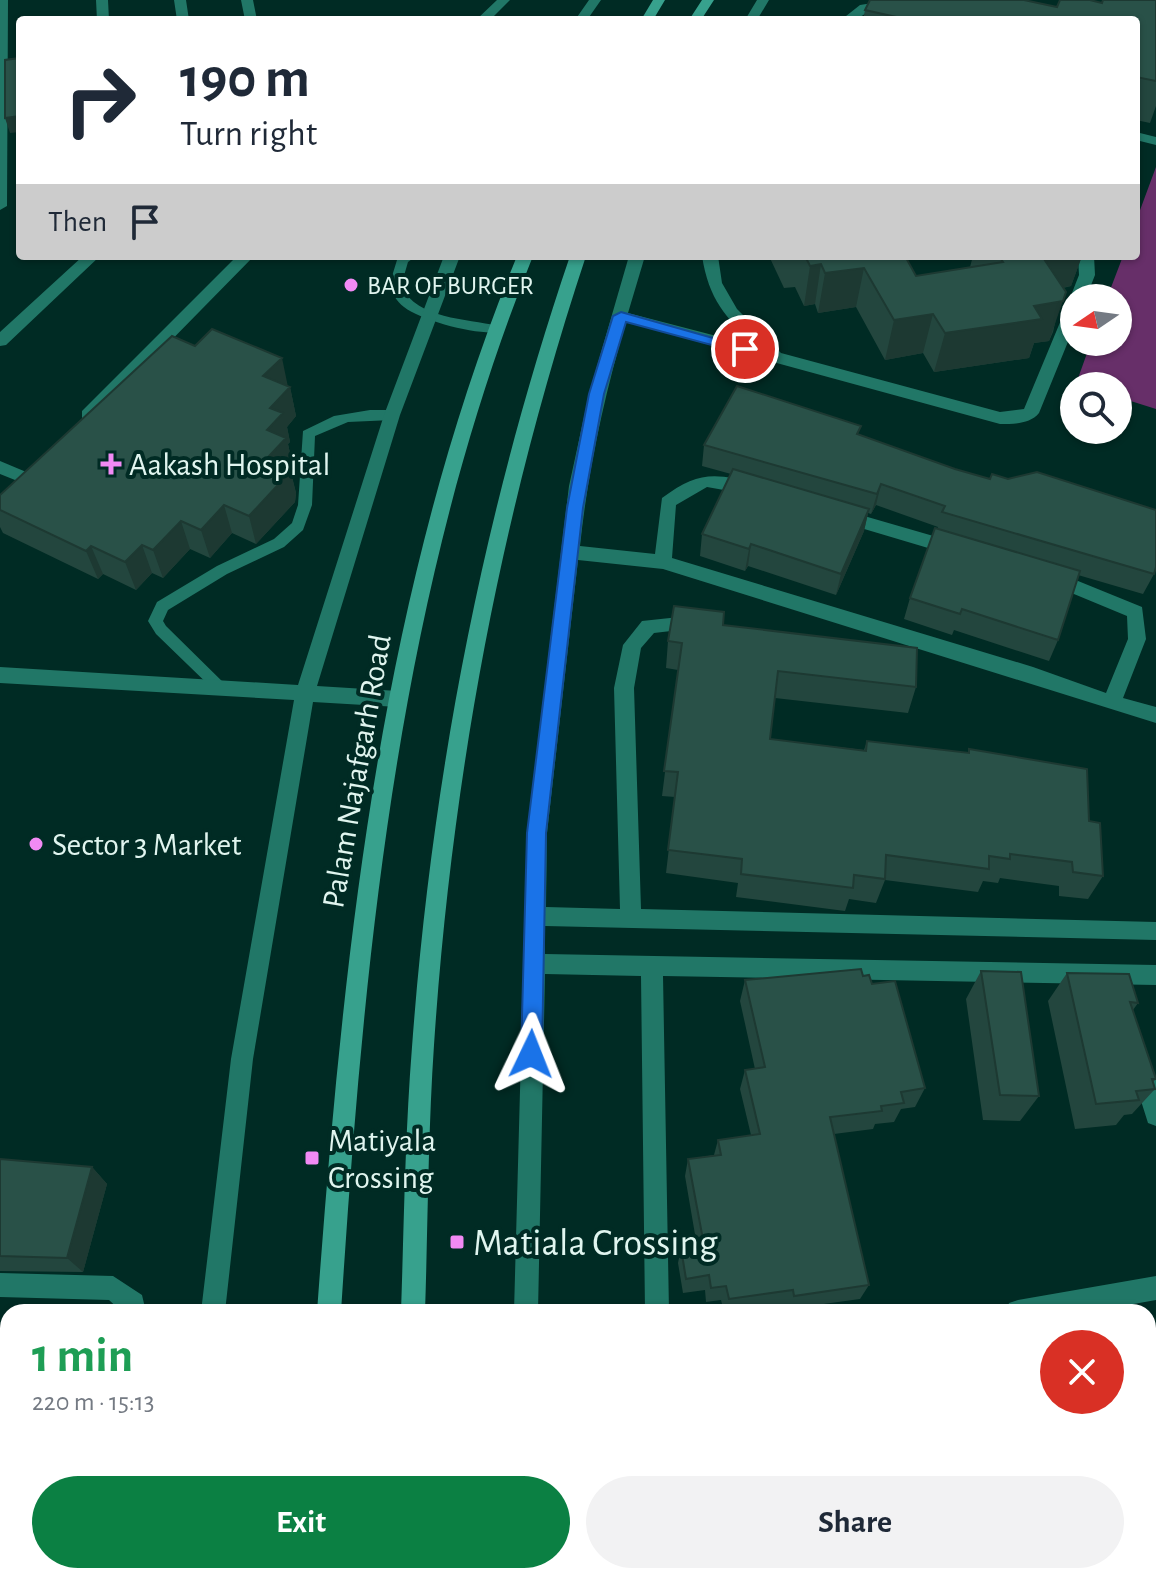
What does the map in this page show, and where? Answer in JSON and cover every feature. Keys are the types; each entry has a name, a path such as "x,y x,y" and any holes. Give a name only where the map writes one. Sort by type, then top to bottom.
{"main road":[{"name":"Palam Najafgarh Road","path":"330,1304 336,1204 363,931 398,699 443,498 494,329 523,260"},
{"path":"413,1304 426,1010 462,703 508,484 547,341 577,260"}],"street":[{"path":"0,206 2,0"},
{"path":"486,16 504,0"},
{"path":"853,16 865,8 914,0"},
{"path":"0,341 88,260"},
{"path":"81,423 242,260"},
{"path":"214,1304 242,1059 305,695 392,415 450,260"},
{"path":"526,1304 537,833 569,552 597,394 636,260"},
{"path":"711,260 714,283 731,312 775,357"},
{"path":"1083,284 1087,275 1086,260"},
{"path":"621,316 1000,418 1018,418 1031,413 1060,344"},
{"path":"0,467 31,473 8,495"},
{"path":"663,562 668,502 693,482 723,480 769,494"},
{"path":"814,507 967,553"},
{"path":"569,552 663,562 1156,715"},
{"path":"1029,571 1075,584 1136,612 1137,639 1112,703"},
{"path":"631,918 624,688 632,645 649,626 690,621 721,626"},
{"path":"0,675 224,691 398,699"},
{"path":"535,916 1156,931"},
{"path":"534,964 1156,975"},
{"path":"652,968 657,1304"},
{"path":"1105,973 1117,987 1121,1001"},
{"path":"1134,1044 1156,1115"},
{"path":"0,1285 113,1288 133,1304"},
{"path":"1064,1304 1156,1288"}],"lane":[{"path":"403,260 397,275 397,293 428,316 494,329"},
{"path":"224,691 161,630 155,621 157,613 162,606 222,570 279,543 298,526 305,505 308,434 329,421 352,415 392,415"}],"shaded area":[{"path":"1156,167 1156,409 1132,401 1132,372 1080,372 1086,356 1132,356 1132,284 1112,284 1121,260 1140,260 1140,210"}],"building":[{"path":"870,0 1024,0 1057,7 1060,0 1102,3 1103,0 1156,0 1156,81 1140,78 1140,16 892,16 865,10"},
{"path":"16,59 16,117 5,118 5,60"},
{"path":"807,260 907,260 916,276 1003,262 1002,260 1045,260 1061,284 1060,302 1034,306 1042,319 945,333 933,314 894,320 864,268 825,273 821,264 810,266"},
{"path":"212,329 282,358 263,376 290,387 270,408 283,413 267,430 286,438 269,456 289,464 289,473 249,516 224,505 201,530 181,521 153,550 142,545 125,562 91,546 86,551 0,510 0,495 172,336 195,346"},
{"path":"737,386 861,426 857,434 955,469 990,479 992,474 1008,479 1037,472 1156,510 1154,574 942,512 945,506 881,484 877,494 704,445"},
{"path":"733,469 869,509 841,574 751,544 749,549 702,534"},
{"path":"935,528 1080,571 1058,640 962,609 960,614 910,598"},
{"path":"674,606 724,612 723,625 917,648 916,687 778,671 770,739 866,751 867,741 969,753 969,749 1087,769 1089,821 1100,823 1103,876 1073,872 1072,862 1010,854 1010,859 989,856 989,869 886,855 885,879 854,875 853,888 741,874 742,859 668,850 678,772 664,771 682,643 668,641"},
{"path":"861,969 863,976 869,975 872,984 895,981 925,1088 901,1092 904,1103 881,1106 882,1111 830,1117 869,1285 794,1296 793,1290 729,1299 726,1286 711,1288 709,1275 686,1279 681,1248 704,1245 688,1159 721,1155 718,1140 760,1134 745,1070 765,1067 745,980"},
{"path":"981,971 1021,972 1039,1096 1000,1095"},
{"path":"1067,973 1129,974 1138,1003 1130,1002 1156,1079 1152,1079 1155,1089 1136,1091 1139,1100 1096,1104"},
{"path":"0,1159 92,1167 67,1258 0,1256"}],"place":[{"name":"BAR OF BURGER","path":"351,285"},
{"name":"Aakash Hospital","path":"111,464"},
{"name":"Sector 3 Market","path":"36,844"},
{"name":"Matiyala Crossing","path":"312,1158"},
{"name":"Matiala Crossing","path":"457,1242"}],"route":[{"path":"531,1054 537,833 578,486 597,394 621,316 745,349"}]}
